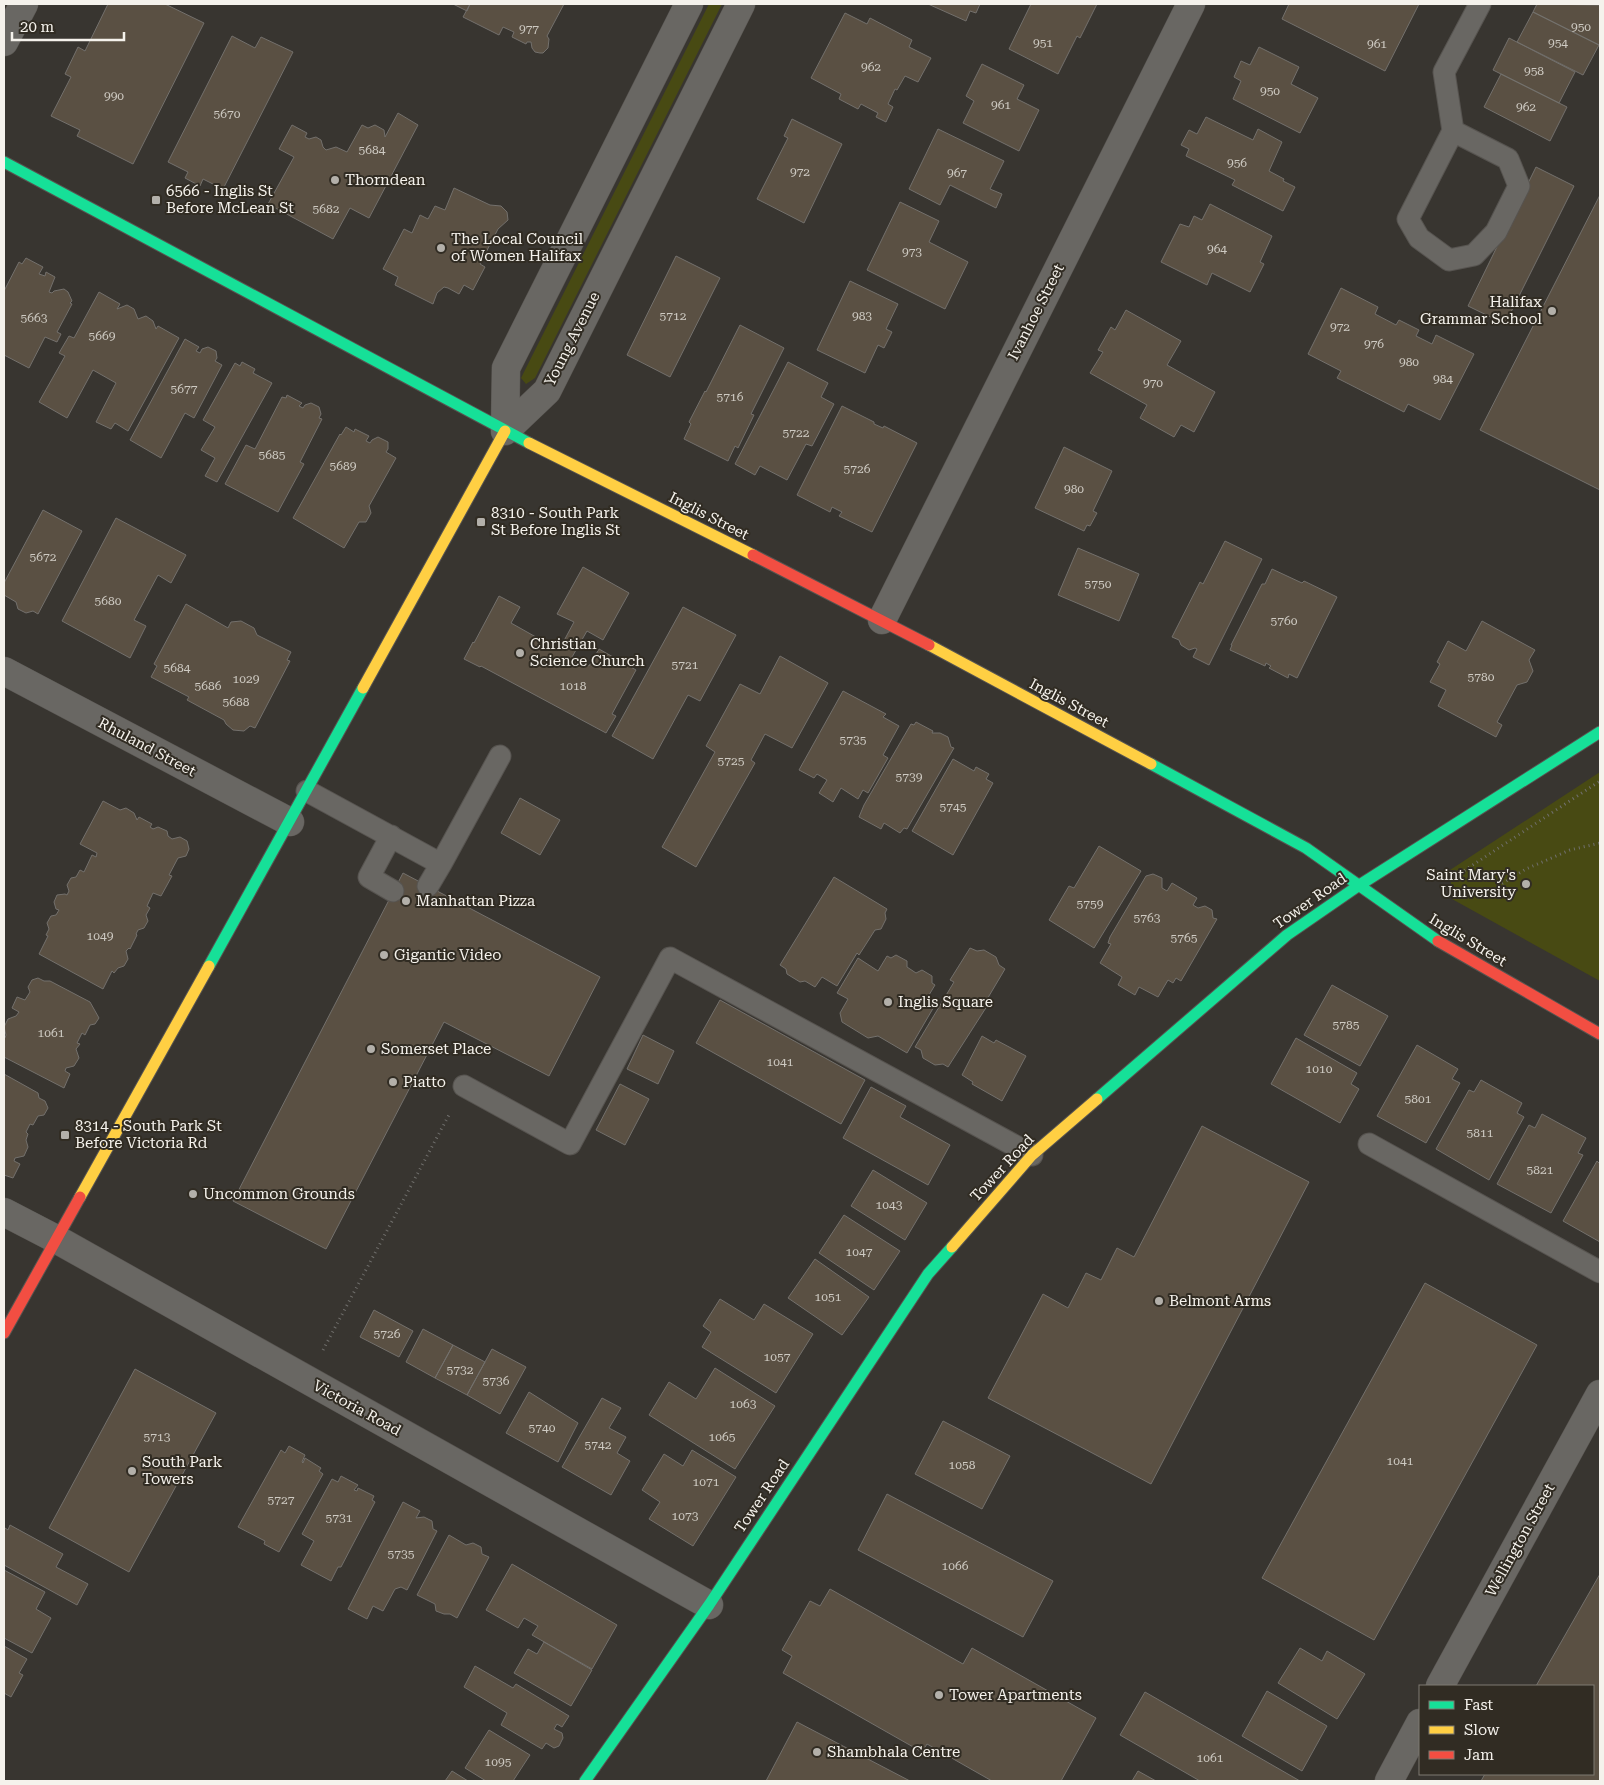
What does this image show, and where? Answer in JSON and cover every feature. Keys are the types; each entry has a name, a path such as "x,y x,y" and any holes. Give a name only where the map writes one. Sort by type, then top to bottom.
{"street":[{"path":"4,42 24,4"},
{"path":"4,1333 290,822 504,431 506,368 689,4"},
{"name":"Young Avenue","path":"504,431 547,391 741,4"},
{"name":"Ivanhoe Street","path":"882,620 1191,4"},
{"name":"Inglis Street","path":"4,162 504,431 882,620 1306,848 1426,934 1600,1034"},
{"name":"Rhuland Street","path":"4,671 290,822"},
{"name":"Tower Road","path":"586,1781 709,1605 928,1274 1032,1155 1287,935 1358,886 1600,732"},
{"name":"Victoria Road","path":"4,1212 56,1239 709,1605"},
{"name":"Wellington Street","path":"1441,1685 1600,1394"},
{"path":"1388,1781 1419,1725"}],"lane":[{"path":"1453,131 1508,159 1519,186 1496,232 1474,255 1450,260 1419,238 1408,219 1453,131 1444,72 1480,4"},
{"path":"428,886 500,756"},
{"path":"307,791 441,864"},
{"path":"391,836 369,877 393,891"},
{"path":"464,1086 570,1144 670,958 1032,1155"},
{"path":"1369,1144 1600,1272"}],"path":[{"path":"1456,876 1600,781"},
{"path":"1485,894 1526,868 1570,850 1600,843"},
{"path":"307,1380 464,1086"}],"shaded area":[{"path":"709,4 722,4 535,378 526,384 521,378"},
{"name":"Saint Mary's University","path":"1600,772 1600,981 1452,899 1450,870"}],"building":[{"path":"108,4 165,4 204,23 133,164 77,136 80,130 51,116 71,77 65,74 78,47 85,51"},
{"path":"453,4 470,4 467,11"},
{"path":"470,4 564,4 547,36 549,39 548,48 543,53 540,53 535,52 531,42 526,44 512,37 514,32 503,27 499,35 463,17"},
{"path":"928,4 980,4 976,13 970,11 966,21"},
{"path":"1031,4 1097,4 1080,38 1077,36 1058,74 1009,49"},
{"path":"1289,4 1419,4 1385,71 1282,19"},
{"path":"1537,4 1600,5 1599,45 1533,12"},
{"path":"1533,12 1599,45 1583,75 1517,42"},
{"path":"845,13 867,24 870,18 912,40 909,47 931,58 918,82 905,76 897,90 895,89 888,104 893,107 886,122 876,117 878,113 861,104 858,109 839,99 841,94 811,78"},
{"path":"232,36 255,48 261,37 293,52 223,189 203,179 200,186 185,178 188,172 168,162"},
{"path":"1509,38 1575,72 1559,103 1493,70"},
{"path":"1259,47 1299,67 1291,84 1318,98 1300,133 1233,99 1241,81 1234,77 1241,61 1250,65"},
{"path":"982,64 1024,85 1017,99 1039,110 1019,151 963,123 974,101 966,96"},
{"path":"1501,74 1567,107 1550,141 1484,107"},
{"name":"Thorndean","path":"398,113 418,125 369,218 350,208 333,239 268,204 294,157 279,149 292,125 307,133 305,137 309,139 316,137 321,140 326,150 336,147 347,152 362,125 368,128 375,125 384,130 385,137"},
{"path":"1206,117 1253,140 1258,129 1282,142 1269,171 1295,187 1283,211 1232,185 1235,180 1186,156 1189,149 1181,145 1189,130 1197,134"},
{"path":"792,119 842,144 804,223 757,199 788,138 784,136"},
{"path":"938,129 1004,161 990,189 1002,194 996,208 950,185 940,205 909,189"},
{"path":"1536,167 1574,186 1505,324 1468,306"},
{"name":"The Local Council of Women Halifax","path":"454,188 490,205 501,206 507,212 508,220 498,229 480,264 485,267 473,290 464,285 459,294 444,287 437,293 433,304 395,285 398,277 383,269 404,229 412,233 420,215 428,219 435,206 445,210"},
{"path":"1600,195 1600,490 1480,430"},
{"path":"900,202 939,221 929,242 968,262 945,309 867,270"},
{"path":"1210,204 1272,236 1260,262 1264,264 1250,292 1212,273 1207,285 1161,262 1180,224 1189,227 1194,216 1202,220"},
{"path":"676,256 720,278 670,377 627,355"},
{"path":"26,258 43,267 39,274 45,276 46,272 55,277 49,292 52,293 64,289 68,292 72,301 57,332 61,334 57,342 45,337 29,368 4,355 4,291 19,262 22,264"},
{"path":"850,281 898,304 886,329 892,332 884,348 878,345 865,373 817,350"},
{"path":"1341,288 1378,307 1375,314 1396,325 1399,320 1419,330 1416,336 1432,344 1436,335 1474,354 1440,420 1408,404 1404,412 1337,378 1341,371 1308,354"},
{"path":"99,292 120,304 117,309 127,305 134,309 138,319 146,316 153,321 156,329 158,326 179,338 128,431 115,423 111,429 96,422 116,383 93,370 67,418 39,402 65,356 59,353 69,336 74,338"},
{"path":"1126,310 1181,341 1167,365 1215,392 1194,432 1181,425 1174,437 1140,418 1147,405 1090,373 1103,352 1098,350 1111,327 1115,330"},
{"path":"740,325 784,348 751,414 754,415 738,448 735,446 728,461 684,439 691,424 689,422"},
{"path":"185,339 199,347 196,351 200,353 202,349 208,347 216,351 217,358 215,361 222,365 194,418 185,413 161,458 130,440"},
{"path":"242,362 255,369 253,373 272,383 217,482 205,476 215,458 201,450 215,427 203,420 235,363 240,366"},
{"path":"788,362 828,383 821,397 834,404 812,446 806,444 787,480 760,466 755,475 735,464"},
{"path":"287,395 302,403 299,406 303,408 311,403 319,407 321,414 319,418 322,419 300,462 304,464 278,512 225,484 246,445 255,449 282,397 286,398"},
{"path":"842,406 874,422 874,424 883,428 884,426 917,443 872,532 839,516 842,512 832,507 830,512 797,495"},
{"path":"346,427 354,432 355,429 369,436 366,441 370,443 378,437 388,442 386,452 396,458 369,506 371,513 366,522 359,522 344,548 293,518 340,434"},
{"path":"1064,447 1112,471 1093,511 1097,513 1090,526 1087,525 1084,531 1035,508"},
{"path":"43,510 82,531 38,614 33,611 26,613 18,609 16,602 4,595 4,583"},
{"path":"116,518 186,555 171,583 158,575 134,620 146,626 130,658 62,621"},
{"path":"1225,541 1262,559 1209,665 1193,657 1197,649 1189,650 1181,645 1179,640 1172,637 1200,582 1203,584"},
{"path":"1078,548 1139,574 1119,621 1058,595"},
{"name":"Christian Science Church","path":"583,567 629,593 603,640 587,631 572,657 589,666 599,649 636,670 612,714 616,716 606,733 481,666 464,659 499,596 520,607 511,623 559,650 574,622 557,614"},
{"path":"1272,569 1302,583 1304,581 1337,597 1297,678 1289,674 1288,678 1269,668 1271,666 1266,663 1265,666 1230,650 1262,584 1265,584"},
{"path":"186,604 228,628 231,622 241,621 254,628 257,635 291,652 287,660 290,661 255,728 250,726 244,731 233,730 224,720 187,700 189,697 151,677 157,666 154,664"},
{"path":"683,607 736,635 700,701 688,695 653,759 612,736"},
{"path":"1482,621 1535,650 1529,660 1533,671 1527,682 1517,685 1497,722 1502,725 1496,737 1438,706 1446,690 1430,682 1440,664 1437,662 1448,641 1466,651"},
{"path":"780,656 828,683 792,748 765,734 751,760 755,763 696,867 662,847 715,752 706,746 740,684 760,694"},
{"path":"843,691 886,714 883,717 899,726 883,755 888,758 868,793 863,790 858,799 841,788 833,802 819,793 827,780 817,774 814,778 799,770"},
{"path":"916,722 933,731 932,733 940,733 948,737 951,747 954,748 907,829 904,828 900,833 884,823 881,829 859,817 911,724 914,725"},
{"path":"953,759 974,771 976,767 989,774 986,779 993,783 953,855 912,831"},
{"path":"520,798 560,820 540,855 501,833"},
{"path":"103,801 120,810 126,808 134,813 137,820 139,817 152,824 150,827 153,829 158,827 167,831 168,836 172,839 180,837 187,841 189,849 186,856 178,858 169,875 172,876 161,896 153,893 147,906 150,908 146,915 148,921 144,928 138,930 130,949 126,951 128,959 124,966 118,968 114,973 112,971 103,989 39,954 48,936 46,935 49,929 47,923 51,916 56,915 59,910 56,909 54,902 57,895 67,895 69,891 67,885 71,878 76,877 80,870 84,872 92,855 96,857 97,853 80,844"},
{"path":"1099,846 1141,871 1094,948 1049,920 1069,886 1074,888"},
{"name":"Somerset Place","path":"403,873 600,977 549,1076 444,1022 326,1249 233,1201"},
{"path":"1153,874 1162,878 1162,888 1167,891 1172,883 1197,898 1193,905 1198,908 1205,906 1212,910 1213,918 1217,919 1181,981 1176,978 1173,983 1168,980 1158,997 1139,987 1135,995 1118,985 1122,977 1100,963 1111,944 1108,943 1110,937 1146,876"},
{"path":"834,877 887,909 885,913 886,919 881,929 875,930 859,955 857,953 837,986 822,977 815,987 805,981 800,982 787,974 786,969 780,965"},
{"path":"970,948 977,951 984,950 996,957 999,965 1005,969 986,1001 989,1003 948,1067 943,1064 935,1065 923,1058 921,1050 915,1047 954,982 950,980"},
{"name":"Inglis Square","path":"896,955 907,961 907,967 916,973 922,970 932,976 932,983 935,985 926,1000 935,1005 907,1053 878,1036 868,1038 842,1022 840,1013 848,999 837,993 858,958 878,971 887,956 891,958"},
{"path":"38,978 50,981 90,1002 99,1018 95,1024 90,1025 85,1035 82,1033 77,1043 80,1044 76,1049 79,1058 74,1066 66,1068 65,1071 70,1074 64,1088 4,1057 4,1037 6,1035 4,1027 8,1019 16,1016 19,1012 12,1008 17,997 25,1000 30,992 28,987 32,980"},
{"path":"1332,985 1388,1016 1360,1066 1304,1035"},
{"path":"720,1000 865,1080 841,1124 696,1043"},
{"path":"643,1035 674,1051 658,1084 627,1069"},
{"path":"982,1036 994,1043 996,1040 1026,1056 1002,1101 972,1084 973,1082 962,1075"},
{"path":"1296,1038 1357,1073 1351,1084 1359,1089 1340,1123 1271,1084"},
{"path":"1417,1045 1458,1069 1452,1079 1460,1083 1426,1143 1377,1116"},
{"path":"4,1074 38,1093 39,1098 45,1101 48,1108 44,1115 38,1116 33,1125 30,1124 26,1132 28,1134 26,1140 28,1147 24,1156 15,1158 14,1161 20,1164 13,1178 4,1175"},
{"path":"1481,1080 1522,1103 1517,1113 1524,1117 1489,1180 1436,1149 1469,1090 1474,1092"},
{"path":"620,1084 649,1099 625,1145 596,1130"},
{"path":"871,1087 906,1106 900,1117 950,1145 928,1185 843,1138"},
{"path":"1542,1114 1586,1138 1578,1153 1583,1155 1551,1213 1497,1184 1529,1125 1535,1128"},
{"name":"Belmont Arms","path":"1202,1126 1309,1182 1151,1484 988,1398 1043,1294 1068,1308 1086,1273 1101,1280 1117,1248 1134,1257"},
{"path":"1597,1161 1600,1164 1600,1242 1563,1221"},
{"path":"873,1170 927,1203 905,1240 851,1206"},
{"path":"844,1215 900,1251 874,1290 819,1253"},
{"path":"815,1259 869,1297 842,1335 788,1298"},
{"path":"1425,1283 1537,1345 1374,1640 1262,1578"},
{"path":"720,1299 754,1320 764,1304 813,1334 776,1393 702,1347 711,1332 703,1326"},
{"path":"374,1310 413,1331 399,1357 360,1337"},
{"path":"423,1329 453,1345 435,1378 406,1362"},
{"path":"453,1345 485,1362 467,1395 435,1378"},
{"path":"492,1349 526,1367 500,1414 467,1395"},
{"path":"715,1368 775,1406 735,1469 649,1415 669,1382 696,1399"},
{"name":"South Park Towers","path":"135,1369 216,1413 129,1572 49,1528"},
{"path":"529,1392 578,1423 558,1462 506,1433"},
{"path":"602,1398 621,1408 609,1428 626,1437 617,1453 630,1461 611,1495 562,1467"},
{"path":"943,1421 1010,1456 982,1509 915,1474"},
{"path":"289,1446 305,1455 303,1463 305,1458 321,1468 319,1471 323,1474 279,1552 264,1544 265,1541 238,1527 281,1450 285,1453"},
{"path":"692,1450 736,1477 693,1546 649,1519 660,1502 642,1490 664,1454 683,1466"},
{"path":"341,1476 358,1485 354,1490 357,1491 358,1488 374,1496 372,1500 375,1502 341,1567 338,1567 331,1581 301,1565 314,1541 302,1534 332,1479 338,1482"},
{"path":"887,1494 1053,1581 1023,1637 858,1550"},
{"path":"403,1502 420,1511 416,1518 424,1517 432,1521 433,1529 437,1531 407,1590 401,1587 395,1589 383,1611 373,1606 367,1619 348,1609"},
{"path":"10,1525 63,1554 56,1567 88,1584 77,1605 4,1565 4,1530 5,1528 8,1530"},
{"path":"449,1535 466,1545 473,1543 481,1547 482,1554 489,1557 457,1618 450,1614 436,1611 435,1604 417,1595"},
{"path":"512,1564 617,1625 592,1669 532,1635 538,1626 524,1618 518,1628 486,1610"},
{"path":"4,1570 45,1592 36,1609 51,1618 32,1653 4,1638"},
{"path":"1600,1574 1600,1781 1481,1781 1484,1775 1594,1775 1594,1685 1537,1685"},
{"name":"Tower Apartments","path":"830,1589 963,1664 972,1648 1096,1718 1061,1781 992,1781 927,1744 922,1752 783,1673 792,1656 782,1650 810,1601 820,1606"},
{"path":"544,1642 592,1670 571,1706 514,1673 528,1649 537,1654"},
{"path":"4,1646 27,1659 19,1673 23,1675 11,1697 4,1693"},
{"path":"1300,1648 1322,1661 1327,1651 1365,1674 1337,1719 1278,1683"},
{"path":"475,1666 513,1688 516,1684 569,1716 562,1727 557,1724 554,1729 562,1733 563,1738 559,1746 554,1748 546,1743 542,1749 501,1725 507,1713 464,1687"},
{"path":"1267,1691 1327,1726 1302,1771 1242,1736"},
{"path":"1145,1692 1300,1781 1200,1781 1120,1735"},
{"name":"Shambhala Centre","path":"797,1722 910,1781 766,1781"},
{"path":"489,1730 530,1755 513,1781 486,1781 465,1768"},
{"path":"452,1771 468,1781 445,1781"},
{"path":"1138,1771 1156,1781 1132,1781"}],"traffic: fast":[{"path":"4,162 529,443"},
{"path":"209,966 363,688"},
{"path":"1097,1099 1287,935 1358,886 1600,732"},
{"path":"1151,764 1306,848 1438,941"},
{"path":"585,1781 709,1605 928,1274 952,1247"}],"traffic: slow":[{"path":"363,688 505,431"},
{"path":"529,443 753,555"},
{"path":"929,645 1151,764"},
{"path":"80,1197 209,966"},
{"path":"952,1247 1032,1155 1097,1099"}],"traffic: jam":[{"path":"753,555 929,645"},
{"path":"1438,941 1600,1034"},
{"path":"4,1333 80,1197"}],"place":[{"name":"Thorndean","path":"335,180"},
{"name":"6566 - Inglis St Before McLean St","path":"156,200"},
{"name":"The Local Council of Women Halifax","path":"441,248"},
{"name":"Halifax Grammar School","path":"1552,311"},
{"name":"8310 - South Park St Before Inglis St","path":"481,522"},
{"name":"Christian Science Church","path":"520,653"},
{"name":"Saint Mary's University","path":"1526,884"},
{"name":"Manhattan Pizza","path":"406,901"},
{"name":"Gigantic Video","path":"384,955"},
{"name":"Inglis Square","path":"888,1002"},
{"name":"Somerset Place","path":"371,1049"},
{"name":"Piatto","path":"393,1082"},
{"name":"8314 - South Park St Before Victoria Rd","path":"65,1135"},
{"name":"Uncommon Grounds","path":"193,1194"},
{"name":"Belmont Arms","path":"1159,1301"},
{"name":"South Park Towers","path":"132,1471"},
{"name":"Tower Apartments","path":"939,1695"},
{"name":"Shambhala Centre","path":"817,1752"}]}
